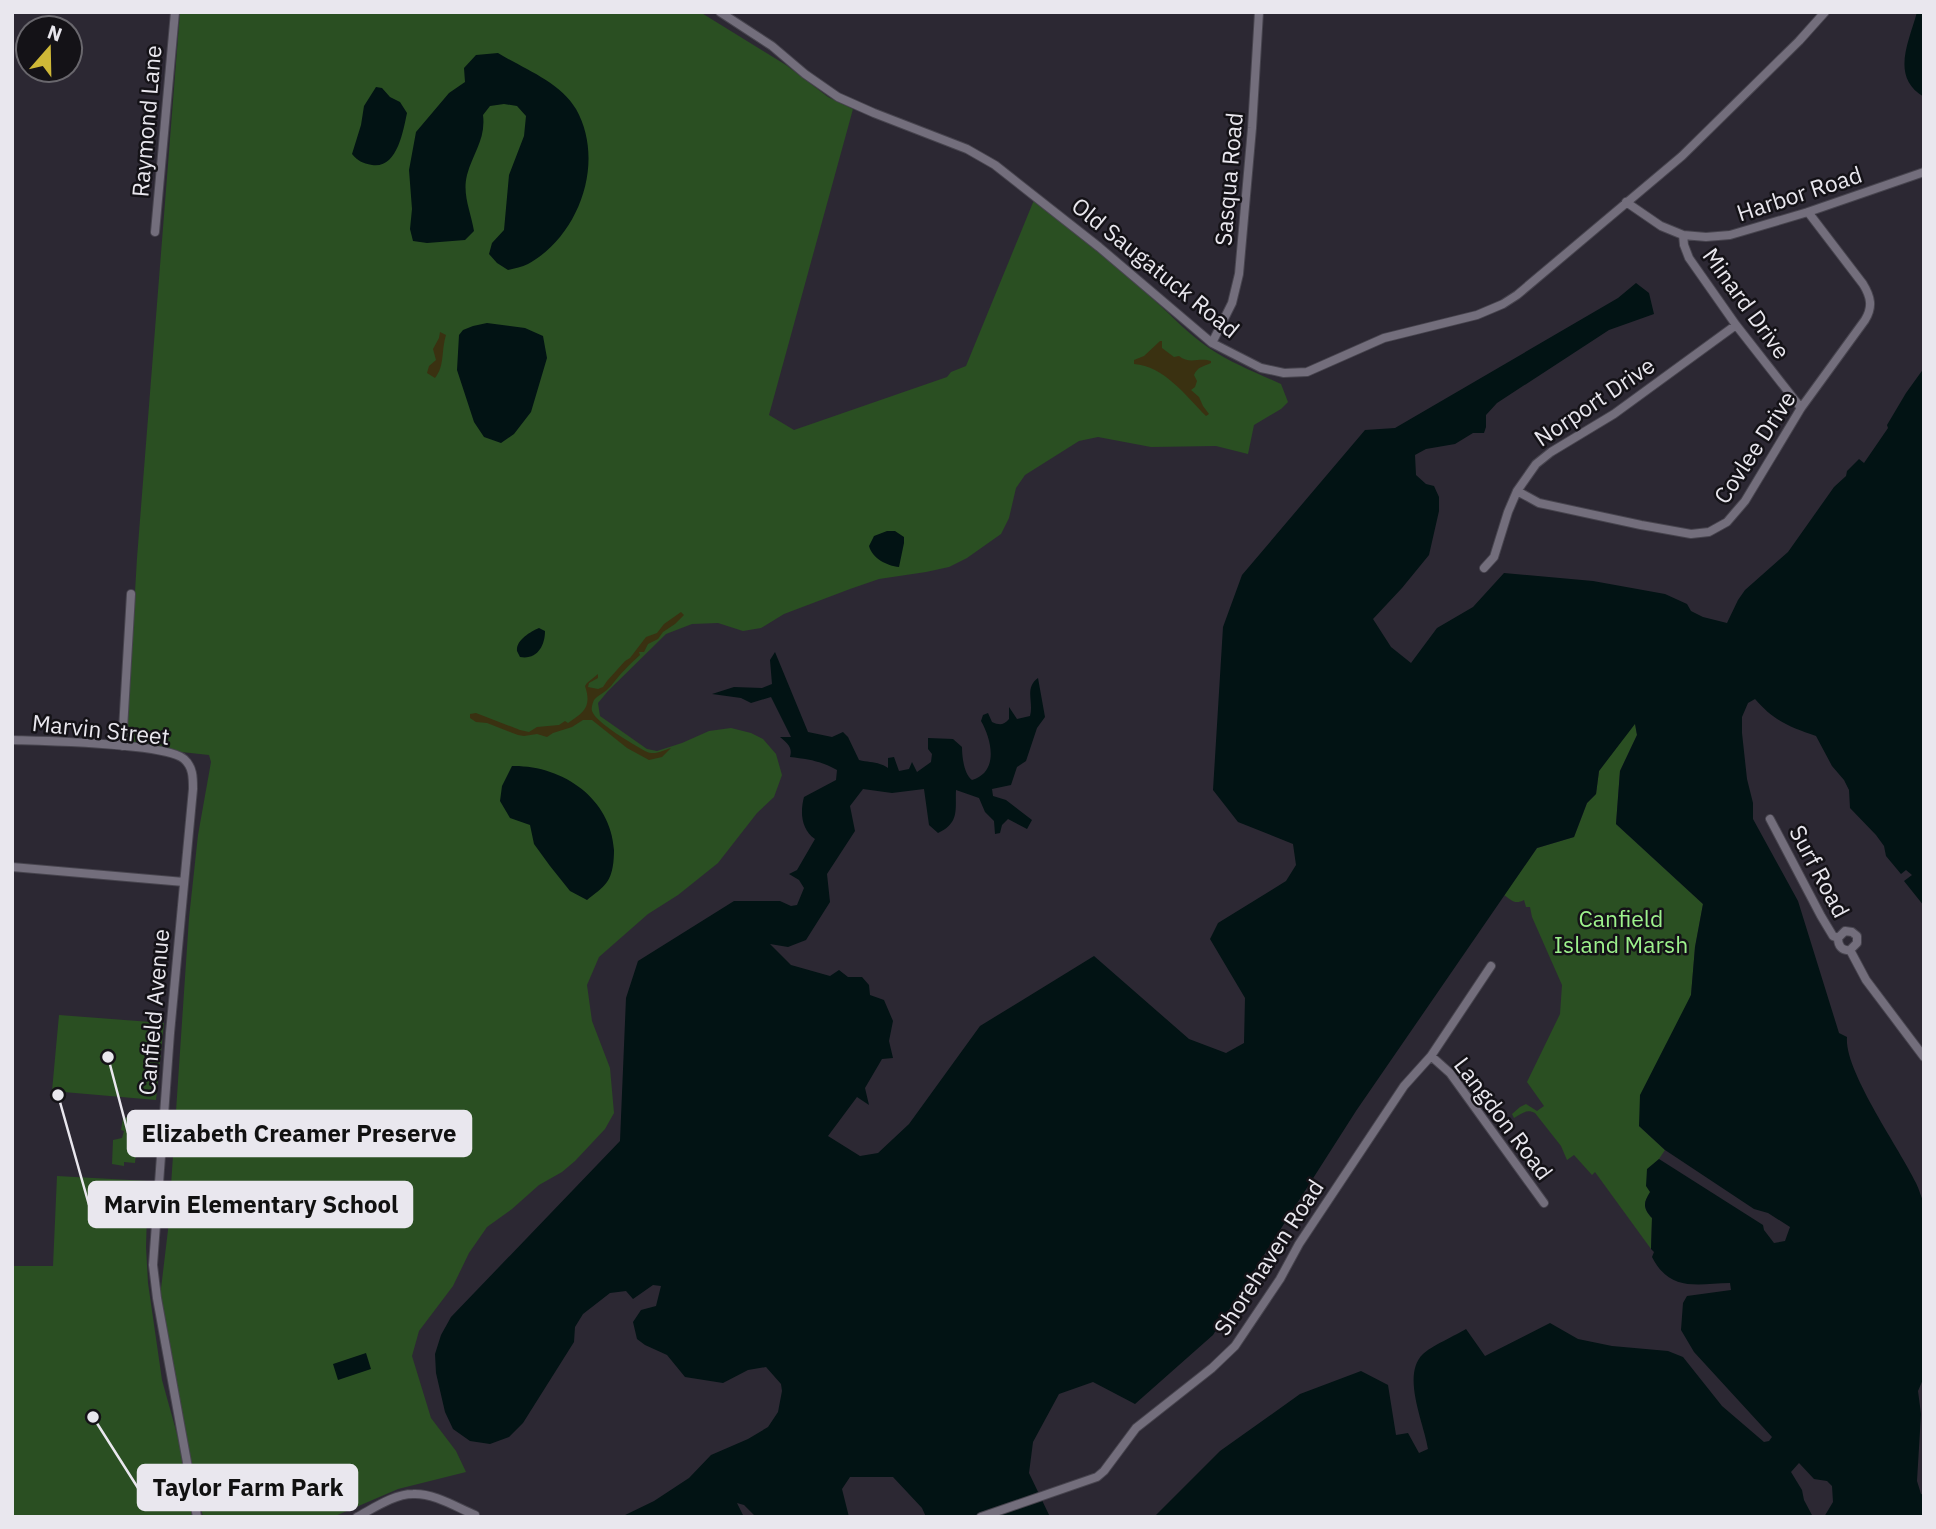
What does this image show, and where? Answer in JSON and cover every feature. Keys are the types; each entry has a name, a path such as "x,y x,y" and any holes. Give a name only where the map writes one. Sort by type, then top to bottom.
{"street":[{"name":"Raymond Lane","path":"155,232 175,12"},
{"name":"Old Saugatuck Road","path":"720,12 772,46 838,97 967,149 995,164 1099,247 1212,343 1261,369 1294,373 1321,367 1384,338 1477,315 1503,304 1534,282 1682,156 1825,12"},
{"name":"Sasqua Road","path":"1212,343 1232,303 1239,274 1259,12"},
{"name":"Harbor Road","path":"1683,235 1730,236 1924,172"},
{"name":"Minard Drive","path":"1626,202 1661,226 1683,235 1689,258 1736,325 1801,408"},
{"name":"Covlee Drive","path":"1517,491 1539,503 1690,534 1709,532 1727,522 1745,501 1801,408 1871,308 1870,297 1863,284 1808,212"},
{"name":"Norport Drive","path":"1484,568 1494,557 1517,491 1536,464 1614,414 1736,325"},
{"path":"122,746 131,594"},
{"name":"Marvin Street","path":"12,740 167,751 186,760"},
{"name":"Canfield Avenue","path":"186,760 193,775 194,789 170,1033 153,1265 197,1517"},
{"name":"Surf Road","path":"1770,820 1833,936 1838,938 1841,948 1850,950 1866,980 1924,1056"},
{"path":"12,867 184,882"},
{"name":"Surf Road","path":"1838,938 1845,931 1855,934 1857,943 1850,950"},
{"name":"Shorehaven Road","path":"981,1517 1088,1481 1101,1474 1136,1428 1212,1368 1235,1346 1279,1279 1298,1244 1404,1086 1431,1056 1491,966"},
{"name":"Langdon Road","path":"1431,1056 1450,1073 1544,1203"},
{"path":"357,1517 411,1494 430,1496 475,1515"}],"green space":[{"path":"180,12 700,12 786,65 828,97 853,109 769,415 794,430 947,377 951,372 966,366 1034,200 1139,286 1201,343 1235,363 1281,384 1288,402 1254,425 1248,454 1216,446 1151,447 1098,437 1079,441 1025,475 1016,488 1009,518 1001,534 967,558 949,567 879,579 784,614 761,628 743,631 718,623 692,624 666,634 608,691 598,703 600,716 647,749 657,751 709,731 731,728 763,739 776,754 782,775 774,797 757,813 718,863 678,895 648,914 599,957 587,985 592,1021 610,1068 614,1113 605,1129 575,1161 539,1185 487,1227 469,1253 453,1286 419,1331 412,1356 431,1418 456,1451 466,1472 398,1489 333,1517 203,1517 172,1372 160,1297 168,1230 189,918 198,835 211,762 209,755 126,746 137,558"},
{"name":"Canfield Island Marsh","path":"1635,722 1637,735 1620,771 1616,824 1703,904 1695,947 1691,995 1639,1126 1665,1150 1647,1170 1651,1192 1645,1205 1652,1218 1651,1249 1595,1172 1592,1175 1574,1155 1567,1160 1561,1146 1535,1113 1522,1113 1514,1118 1512,1114 1526,1104 1537,1111 1544,1106 1527,1082 1560,1014 1562,985 1530,907 1526,907 1524,900 1516,902 1504,895 1537,848 1574,837 1587,803 1596,794 1599,771"},
{"path":"59,1015 164,1023 156,1100 52,1091"},
{"path":"123,1117 142,1120 135,1163 124,1162 124,1166 112,1164 113,1140 122,1138"},
{"path":"57,1176 148,1181 148,1283 162,1380 200,1517 12,1517 12,1266 53,1266"}],"sand":[{"path":"440,332 446,335 442,363 435,378 427,373 429,366 436,360 433,349"},
{"path":"1160,341 1162,348 1174,357 1211,361 1196,372 1194,375 1197,381 1191,390 1199,397 1209,414 1206,416 1164,376 1145,366 1134,364 1134,360 1144,356"},
{"path":"681,612 684,615 658,639 648,644 644,652 639,652 640,655 611,686 594,700 592,707 600,721 645,751 655,753 671,748 662,757 649,760 627,748 592,720 583,720 547,737 537,734 518,735 470,718 470,714 476,713 529,732 537,727 559,725 565,721 568,723 578,716 587,704 587,683 598,674 598,678 589,683 588,687 603,687 646,637 657,633 664,624"}],"shaded area":[{"path":"1917,12 1924,12 1924,97 1907,79 1905,69 1907,47"},
{"path":"498,53 541,77 569,99 585,130 588,152 587,174 574,217 546,251 528,264 508,270 489,254 492,243 504,230 509,175 524,136 526,116 517,106 490,106 483,115 481,139 466,182 466,196 474,231 465,240 427,243 413,241 410,229 412,209 409,170 416,132 449,93 465,82 464,68 476,55"},
{"path":"376,87 382,88 390,97 400,102 407,113 397,148 381,165 360,161 352,154 364,106"},
{"path":"1636,283 1649,293 1654,314 1609,330 1497,403 1486,415 1484,433 1473,433 1455,444 1426,449 1415,455 1416,475 1426,484 1434,486 1439,497 1439,511 1429,555 1373,619 1391,647 1411,663 1437,628 1473,607 1504,573 1593,581 1665,594 1687,604 1691,611 1703,617 1727,623 1745,590 1788,552 1834,487 1846,476 1847,471 1859,459 1864,463 1924,368 1924,906 1904,881 1912,875 1906,870 1901,874 1886,856 1884,846 1876,835 1850,808 1849,790 1816,736 1783,722 1755,699 1748,703 1742,717 1742,733 1753,819 1798,901 1839,1033 1847,1037 1848,1052 1854,1069 1916,1183 1924,1203 1924,1517 1154,1517 1220,1451 1300,1394 1361,1371 1388,1385 1396,1435 1408,1433 1419,1453 1428,1449 1414,1386 1417,1363 1426,1351 1466,1329 1485,1356 1550,1323 1578,1339 1612,1346 1668,1351 1683,1357 1722,1406 1764,1442 1772,1437 1694,1352 1681,1330 1683,1303 1687,1296 1731,1290 1730,1283 1685,1284 1676,1281 1659,1268 1652,1257 1652,1218 1645,1205 1650,1192 1646,1186 1647,1169 1659,1159 1763,1225 1774,1243 1785,1241 1790,1227 1768,1213 1754,1209 1665,1150 1639,1126 1640,1095 1691,995 1695,947 1703,904 1616,824 1620,771 1637,735 1635,724 1599,771 1596,794 1587,803 1574,837 1537,848 1356,1111 1213,1335 1135,1404 1093,1382 1059,1394 1033,1442 1029,1473 1050,1517 926,1517 922,1508 893,1477 850,1477 842,1489 849,1517 756,1517 744,1505 737,1503 744,1517 621,1517 654,1501 689,1478 711,1455 768,1427 778,1412 782,1391 781,1384 766,1367 748,1370 723,1383 685,1377 667,1355 637,1339 633,1322 641,1310 656,1306 661,1286 653,1285 633,1299 626,1291 610,1293 583,1314 575,1327 574,1342 523,1423 509,1437 490,1444 470,1441 453,1429 445,1412 436,1373 435,1354 451,1317 620,1141 626,998 638,961 734,901 780,901 791,906 797,905 804,888 799,880 789,874 797,870 815,839 803,820 804,797 836,780 837,770 825,764 790,757 790,748 780,737 791,737 771,697 751,703 741,698 712,694 734,687 762,688 772,684 770,660 775,652 808,732 832,737 843,732 859,760 888,768 888,758 894,757 899,771 909,769 912,762 917,772 931,762 928,738 953,739 962,747 965,770 972,780 981,776 990,763 990,746 981,721 983,715 988,713 992,722 999,724 1009,719 1009,707 1017,719 1030,716 1031,686 1038,678 1045,717 1037,728 1026,761 1017,767 1011,785 992,789 993,796 1006,800 1032,820 1027,829 1008,819 1002,825 1000,833 995,834 994,821 985,812 979,798 956,790 953,820 938,833 929,825 924,789 892,793 863,789 850,806 855,831 827,874 830,902 806,940 788,947 770,944 791,965 830,976 839,970 848,977 862,977 869,985 870,995 884,1000 893,1021 889,1041 893,1058 882,1059 865,1088 869,1105 857,1097 828,1136 860,1156 878,1153 909,1124 980,1026 1094,956 1189,1039 1226,1053 1244,1043 1245,998 1210,939 1218,923 1286,881 1296,865 1293,844 1238,822 1213,790 1223,627 1242,575 1365,430 1395,428 1618,298"},
{"path":"487,323 525,328 543,336 547,358 531,412 514,434 501,443 484,437 474,422 457,370 459,335 463,330"},
{"path":"895,531 904,537 899,567 881,561 869,546 874,536"},
{"path":"539,628 545,631 539,651 531,656 520,657 517,651 519,643"},
{"path":"512,766 549,771 565,778 594,800 604,815 611,831 613,867 607,882 587,900 570,891 534,844 530,825 510,818 500,801 502,786"},
{"path":"366,1353 371,1369 338,1380 333,1364"}],"pier":[{"path":"1924,1377 1924,1495 1921,1494 1917,1481 1921,1414 1918,1391"},
{"path":"1799,1463 1814,1479 1827,1481 1832,1486 1833,1502 1824,1517 1813,1517 1791,1472"}],"place":[{"name":"Elizabeth Creamer Preserve","path":"108,1057"},
{"name":"Marvin Elementary School","path":"58,1095"},
{"name":"Taylor Farm Park","path":"93,1417"}]}
